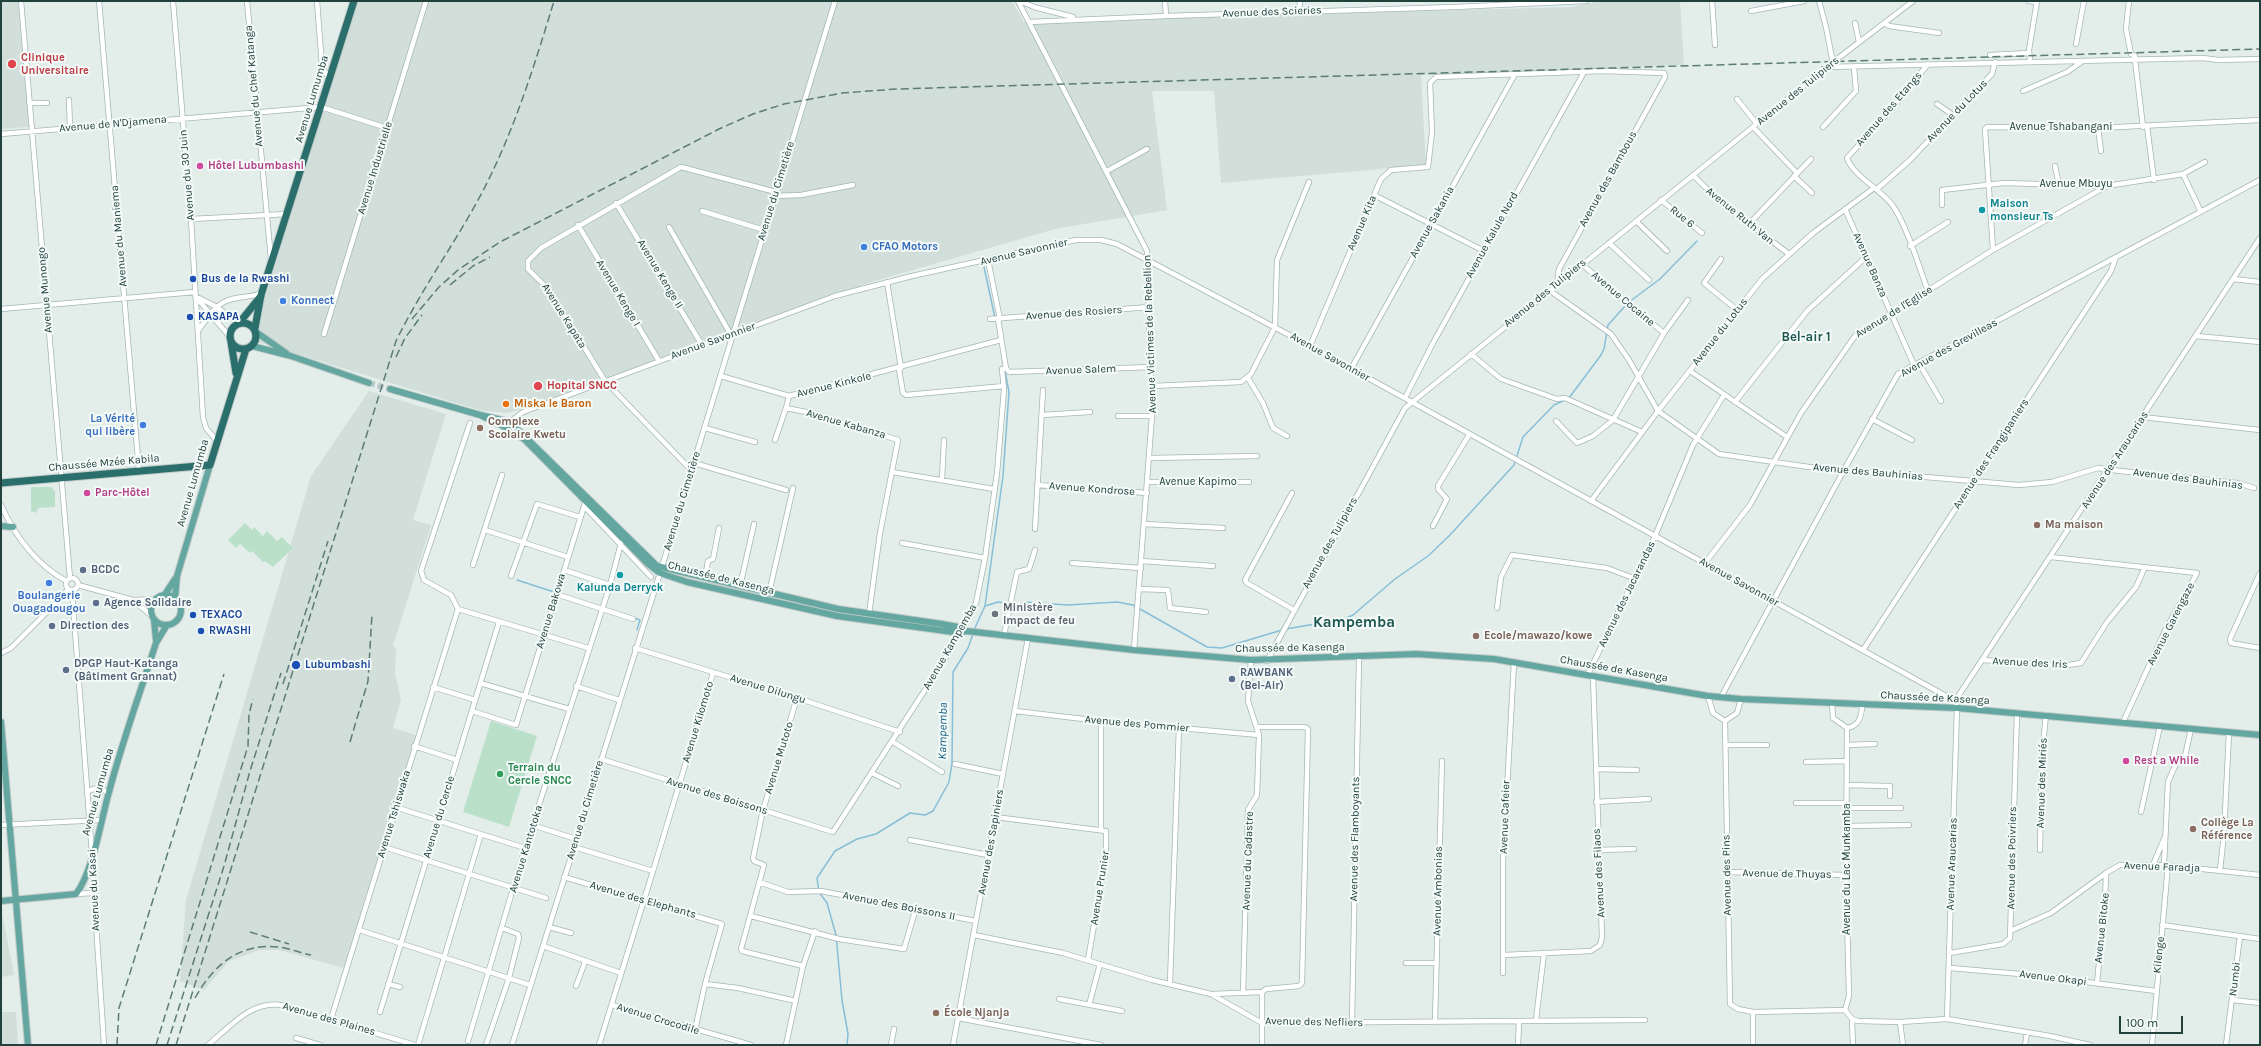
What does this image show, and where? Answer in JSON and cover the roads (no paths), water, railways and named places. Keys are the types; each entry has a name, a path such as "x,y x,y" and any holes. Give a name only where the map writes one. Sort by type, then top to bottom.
{"highway":[{"name":"Avenue Lumumba","path":"210,464 237,375 249,348 256,340 256,330 262,294 354,1"},
{"name":"Avenue Lumumba","path":"237,375 230,339 232,329 239,323 262,294"},
{"path":"239,323 248,323 256,330"},
{"path":"230,339 237,347 249,348"},
{"name":"Chaussée Mzée Kabila","path":"1,483 210,464"}],"main road":[{"path":"256,330 291,356"},
{"path":"249,348 291,356 369,383"},
{"name":"Chaussée de Kasenga","path":"390,389 507,424 524,439 586,502 661,570 687,582 837,616 1134,650 1251,660 1267,661 1416,654 1514,662 1721,698 1957,708 2260,735"},
{"name":"Avenue Lumumba","path":"175,598 177,576 210,464"},
{"path":"1,526 13,527"},
{"name":"Chaussée de Kasenga","path":"661,570 705,578 838,609 964,631"},
{"path":"164,596 177,576"},
{"path":"154,619 159,624 167,625 174,623 180,616 181,607 175,598 164,596 156,599 151,609 157,630 156,643"},
{"path":"837,616 838,609"},
{"path":"156,643 167,625"},
{"name":"Avenue Lumumba","path":"76,894 84,882 108,794 156,643"},
{"path":"1,722 28,1045"},
{"path":"1,901 76,894"}],"street":[{"name":"Avenue Munongo","path":"20,1 68,579"},
{"name":"Avenue du Maniema","path":"99,1 139,471"},
{"name":"Avenue du 30 Juin","path":"173,1 181,118 191,219 203,417 206,428 217,440"},
{"name":"Avenue du Chef Katanga","path":"247,1 271,267"},
{"path":"317,1 322,66 329,79"},
{"name":"Avenue Industrielle","path":"324,334 426,1"},
{"name":"Avenue du Cimetière","path":"512,1045 635,648 692,471 721,376 732,334 835,1"},
{"path":"1019,1 1049,12 1081,19"},
{"name":"Avenue Victimes de la Rebellion","path":"1019,1 1146,246 1150,307 1152,416 1140,589 1134,650"},
{"path":"1165,1 1166,16"},
{"path":"1299,12 1300,1"},
{"path":"1454,7 1455,1"},
{"name":"Avenue des Scieries","path":"1029,22 1586,1"},
{"path":"1712,1 1714,44"},
{"path":"1751,12 1804,1"},
{"path":"1819,1 1826,27 1832,63"},
{"name":"Avenue des Tulipiers","path":"1267,661 1403,410 1549,290 1827,67 1913,1"},
{"path":"2029,1 2037,2 2029,54 2030,61"},
{"path":"2076,44 2084,1"},
{"path":"2129,1 2126,35 2131,54 2135,56 2154,180"},
{"path":"1855,23 1859,42"},
{"path":"1884,23 1889,26 1939,33"},
{"path":"1990,56 2029,54"},
{"path":"1995,62 2260,59"},
{"path":"2023,91 2067,72 2083,61"},
{"name":"Avenue des Etangs","path":"1827,67 1995,62"},
{"name":"Avenue du Lotus","path":"1591,501 1658,411 1762,279 1789,254 1845,209 1876,188 1910,160 1992,74 1995,62"},
{"name":"Avenue des Etangs","path":"1876,188 1847,160 1851,153 1895,105 1928,64"},
{"path":"1823,127 1856,91 1854,67"},
{"name":"Avenue des Bambous","path":"1557,284 1559,269 1665,77 1664,73 1604,71 1583,74"},
{"path":"1514,76 1583,74"},
{"name":"Avenue Kalule Nord","path":"1405,398 1484,251 1583,74"},
{"name":"Avenue Kita","path":"1310,346 1381,179 1391,170 1428,167 1432,132 1430,83 1433,79 1436,77 1514,76"},
{"name":"Avenue Sakania","path":"1351,369 1514,76"},
{"path":"1737,99 1755,125 1812,193"},
{"path":"69,100 70,128"},
{"path":"29,104 47,103"},
{"path":"1937,104 1952,115"},
{"path":"321,107 387,128"},
{"name":"Avenue de N'Djamena","path":"1,134 321,107"},
{"name":"Avenue Tshabangani","path":"1992,250 1987,184 1986,127 2098,128 2260,120"},
{"path":"2098,128 2101,151"},
{"path":"1107,171 1147,149"},
{"path":"1749,224 1811,159"},
{"name":"Avenue Mbuyu","path":"1942,205 1942,190 1987,184 2107,186 2154,180 2183,174 2205,162"},
{"path":"2055,166 2059,185"},
{"name":"Avenue Kapata","path":"692,471 605,381 549,290 530,272 527,266 529,258 540,248 681,167 775,194"},
{"path":"2183,174 2201,212"},
{"name":"Avenue Ruth Van","path":"1693,175 1718,200 1789,254"},
{"name":"Avenue des Grevilleas","path":"1721,698 1896,377 1919,362 2260,180"},
{"path":"1152,386 1237,382 1248,378 1275,327 1276,260 1309,182"},
{"path":"775,194 801,195 853,185"},
{"name":"Avenue de l'Eglise","path":"1705,563 1745,513 1787,437 1815,391 1852,339 1992,250 2107,186"},
{"path":"1876,188 1897,212 1928,291"},
{"path":"1374,195 1484,251"},
{"name":"Rue 6","path":"1662,200 1702,234"},
{"name":"Avenue Kenge II","path":"616,203 702,345"},
{"name":"Avenue Banza","path":"1845,209 1914,365"},
{"path":"702,211 764,230"},
{"path":"191,219 287,214"},
{"path":"1636,221 1667,251"},
{"path":"1910,246 1948,222"},
{"name":"Avenue Kenge I","path":"578,226 659,361"},
{"path":"669,227 732,334"},
{"name":"Avenue des Araucarias","path":"1955,702 2260,238"},
{"name":"Avenue Savonnier","path":"507,424 523,412 835,296 887,282 1085,239 1110,242 1148,259 1310,346 1955,702"},
{"path":"1609,243 1650,280"},
{"path":"1735,402 1808,311 1866,257"},
{"name":"Avenue des Frangipaniers","path":"1863,650 2111,271 2116,257"},
{"path":"1721,259 1704,283 1737,310"},
{"name":"Avenue Kampemba","path":"833,832 900,732 964,631 976,603 985,558 994,488 1004,386 1004,368 995,319 988,260"},
{"name":"Avenue Cocaine","path":"1582,264 1627,304 1664,333"},
{"path":"2233,279 2260,282"},
{"path":"887,282 903,393 906,395 1004,386"},
{"name":"Avenue des Bauhinias","path":"1549,290 1607,331 1620,346 1639,376 1658,411 1722,456 1844,470 2036,484 2052,482 2098,468 2238,483 2254,488"},
{"path":"195,294 230,339"},
{"path":"1,309 125,297 195,294 217,307 239,323"},
{"path":"198,331 217,307 225,301 251,298 262,294"},
{"path":"1556,422 1577,443 1593,436 1613,420 1664,333 1688,300"},
{"name":"Avenue des Rosiers","path":"995,319 1150,307"},
{"path":"2196,336 2260,342"},
{"name":"Avenue Kinkole","path":"721,376 789,396 999,341"},
{"path":"1471,354 1504,381 1557,399 1566,398 1642,432"},
{"path":"1919,362 1941,401"},
{"name":"Avenue Salem","path":"1004,368 1011,372 1152,367"},
{"path":"1690,371 1787,437"},
{"path":"1248,378 1263,403 1273,428 1287,436"},
{"path":"1035,529 1043,390"},
{"name":"Avenue des Jacarandas","path":"1590,674 1633,578 1655,536 1696,439 1724,395"},
{"path":"775,440 789,396"},
{"name":"Avenue Kabanza","path":"786,408 816,414 895,438 898,441 892,472"},
{"path":"1042,415 1090,412"},
{"path":"1118,416 1152,416"},
{"path":"2142,417 2260,430"},
{"path":"1872,419 1912,440"},
{"path":"470,423 421,571 424,580 451,595 458,609 588,648"},
{"path":"705,428 755,442"},
{"path":"1432,526 1447,498 1438,489 1439,485 1469,434"},
{"path":"942,479 944,440"},
{"path":"1150,458 1257,456"},
{"path":"694,462 786,490"},
{"path":"868,614 880,533 892,472 994,488"},
{"path":"474,564 502,476"},
{"name":"Avenue Kapimo","path":"1148,482 1249,482"},
{"name":"Avenue Kondrose","path":"1037,485 1147,493"},
{"path":"769,593 793,488"},
{"path":"1292,493 1245,580 1247,583 1294,610"},
{"path":"586,502 651,577"},
{"name":"Avenue Bakowa","path":"472,711 516,725 580,516 586,502"},
{"path":"511,576 522,542 538,503 580,516"},
{"path":"1,505 22,542 40,564 68,579 77,580 78,585"},
{"path":"740,586 754,524"},
{"path":"1144,524 1223,528"},
{"path":"705,578 708,561 713,559 719,528"},
{"path":"484,530 568,557"},
{"name":"Avenue Kantotoka","path":"468,1041 532,825 588,648 610,585 621,543"},
{"path":"902,543 985,558"},
{"path":"1004,636 1017,572 1028,569 1035,550"},
{"path":"1497,608 1501,577 1512,555 1607,568 1633,578"},
{"name":"Avenue Garengaze","path":"2051,557 2197,574 2166,629 2123,722"},
{"path":"1141,561 1213,566"},
{"path":"1072,563 1141,568"},
{"name":"Avenue des Iris","path":"1983,660 2063,666 2080,663 2107,622 2136,587 2145,567"},
{"path":"564,570 610,585"},
{"path":"2260,573 2230,637 2232,644 2260,648"},
{"name":"Avenue du Kasai","path":"68,579 92,856 93,893 104,1045"},
{"path":"1,653 21,638 62,597 78,585 133,600 156,599"},
{"path":"1140,589 1168,590 1170,608 1206,612"},
{"path":"556,594 633,619"},
{"path":"133,600 154,619"},
{"name":"Avenue Tshiswaka","path":"331,1019 395,807 458,609"},
{"name":"Avenue du Cercle","path":"380,1012 499,622"},
{"name":"Avenue des Sapiniers","path":"953,1045 1028,638"},
{"name":"Avenue Dilungu","path":"635,648 900,732"},
{"name":"Avenue des Flamboyants","path":"1352,1022 1359,656"},
{"name":"Avenue du Cadastre","path":"1243,993 1248,810 1256,795 1259,735 1258,727 1248,701 1251,660"},
{"name":"Avenue Cafeier","path":"1503,973 1504,847 1514,662"},
{"name":"Avenue Kilomoto","path":"644,900 713,673"},
{"name":"Avenue des Filaos","path":"1544,953 1591,951 1600,945 1602,937 1596,769 1590,674"},
{"path":"480,683 569,709"},
{"path":"576,686 619,700"},
{"path":"433,687 475,700"},
{"path":"1708,696 1713,713 1725,721 1737,713 1741,699"},
{"name":"Avenue Mutoto","path":"759,882 764,864 753,860 756,841 763,810 796,698"},
{"path":"1955,702 1957,708"},
{"path":"1832,703 1833,718 1847,728 1854,726 1860,720 1862,704"},
{"name":"Avenue Araucarias","path":"1947,1019 1950,968 1957,708"},
{"name":"Avenue des Pommier","path":"1015,710 1101,721 1259,735"},
{"name":"Avenue des Poivriers","path":"2010,931 2017,713"},
{"name":"Avenue des Miriés","path":"2040,850 2042,754 2046,716"},
{"path":"995,817 1101,830 1101,721"},
{"name":"Avenue des Pins","path":"1725,721 1730,1002 1736,1008 1753,1012 1845,1010"},
{"path":"2141,812 2160,726"},
{"path":"1170,983 1179,727"},
{"path":"1211,994 1262,992 1266,988 1299,986 1302,982 1308,730 1304,727 1258,727"},
{"name":"Avenue du Lac Munkamba","path":"1845,1010 1849,996 1846,875 1847,728"},
{"name":"Kilenge","path":"2152,1045 2166,865 2165,837 2169,778 2174,766 2184,758 2190,729"},
{"path":"2220,870 2224,834 2229,732"},
{"path":"893,742 942,772"},
{"path":"1847,744 1875,744"},
{"path":"1726,745 1767,746"},
{"path":"414,746 457,760"},
{"name":"Avenue des Boissons","path":"601,759 833,832"},
{"name":"Avenue Ambonias","path":"1435,1022 1442,761"},
{"path":"1806,762 1847,761"},
{"path":"955,764 1003,774"},
{"path":"1596,769 1637,770"},
{"path":"872,773 898,786"},
{"path":"1847,785 1890,786 1890,796"},
{"path":"87,793 92,789 100,789 108,794"},
{"path":"1596,802 1649,800"},
{"path":"1796,803 1901,808"},
{"path":"395,807 525,848"},
{"path":"1,825 89,819 101,820"},
{"path":"532,825 576,839"},
{"path":"1846,826 1909,825"},
{"name":"Avenue Prunier","path":"1088,960 1106,855 1106,833 1101,830"},
{"path":"417,1045 481,834"},
{"path":"2153,865 2165,837"},
{"path":"910,840 988,855"},
{"path":"384,847 546,898"},
{"path":"574,847 653,871"},
{"path":"1598,850 1634,850"},
{"name":"Avenue Faradja","path":"2010,931 2051,913 2106,873 2120,865 2166,865 2260,875"},
{"name":"Avenue de Thuyas","path":"1727,872 1846,875"},
{"name":"Avenue Bitoke","path":"2097,983 2105,902 2106,873"},
{"name":"Avenue des Elephants","path":"564,877 722,924 705,984"},
{"path":"759,882 741,951 803,966"},
{"name":"Avenue des Boissons II","path":"759,882 788,892 821,891 916,908 976,921"},
{"path":"76,894 93,893"},
{"path":"599,1045 644,900"},
{"path":"751,916 815,931 839,939 905,949 916,908"},
{"path":"2162,925 2260,938"},
{"path":"549,927 571,933"},
{"path":"486,1045 509,978 519,936 502,928"},
{"path":"359,930 530,985"},
{"path":"786,1045 803,966 815,931"},
{"path":"1950,953 2006,943 2010,938 2010,931"},
{"name":"Avenue des Nefliers","path":"974,935 1063,953 1211,994 1262,1022 1645,1020"},
{"name":"Numbi","path":"2226,1045 2240,936"},
{"path":"543,946 585,962 621,973"},
{"path":"1504,954 1544,953 1536,1020"},
{"path":"576,986 585,962"},
{"path":"1406,963 1436,963"},
{"path":"1089,1005 1100,964"},
{"name":"Avenue Okapi","path":"1950,968 1998,971 2156,991"},
{"path":"388,984 400,988"},
{"path":"695,1030 705,984 738,988 796,1001"},
{"path":"1262,992 1262,1045"},
{"path":"1059,999 1122,1011"},
{"path":"2232,1000 2260,1003"},
{"name":"Avenue des Plaines","path":"212,1044 251,1010 264,1004 282,1005 417,1045"},
{"name":"Avenue Crocodile","path":"612,1005 751,1045"},
{"path":"1845,1010 1852,1019 1853,1045"},
{"path":"1753,1012 1753,1045"},
{"path":"958,1018 1101,1045"},
{"path":"1852,1019 1868,1022 1900,1022 1947,1019 2090,1045"},
{"path":"1518,1045 1519,1021"},
{"path":"1900,1022 1903,1045"},
{"path":"891,1045 894,1030"},
{"path":"2025,1045 2027,1033"},
{"path":"296,1038 320,1045"}],"waterway":[{"path":"1629,302 1660,279 1697,241"},
{"name":"Kampemba","path":"984,267 995,318"},
{"path":"1569,398 1601,355 1604,349 1608,325 1626,305"},
{"name":"Kampemba","path":"974,630 985,606 1003,476 1009,392 1005,371"},
{"path":"1286,629 1344,619 1353,615 1395,579 1428,556 1449,536 1514,465 1523,437 1554,405 1565,400"},
{"path":"517,580 554,592"},
{"path":"985,606 998,602 1020,605 1024,602 1068,605 1117,602 1133,605 1207,647 1222,648 1282,630"},
{"path":"634,618 640,620 637,630"},
{"name":"Kampemba","path":"847,1045 848,1034 842,1000 836,935 827,903 819,892 817,878 835,851 857,839 876,834 910,813 925,815 933,811 949,782 952,763 953,672 968,648 973,634"}],"tunnel":[{"path":"369,383 390,389"}],"railway":[{"path":"176,1045 396,341 415,305 477,202 501,153 521,103 554,1"},
{"path":"412,319 439,287 458,270 500,242 719,129 753,114 784,104 842,93 897,89 2260,49"},
{"path":"450,285 473,266 490,257"},
{"path":"396,357 405,338 422,315"},
{"path":"283,684 328,541"},
{"path":"350,742 368,681 372,614"},
{"path":"167,1045 224,866 250,771 281,673"},
{"path":"117,1045 119,1008 224,674"},
{"path":"156,1045 248,746 249,714 253,699"},
{"path":"250,932 289,944"},
{"path":"195,998 210,976 228,959 239,953 251,949 278,947 311,955"}],"place":[{"name":"Clinique Universitaire","path":"12,64"},
{"name":"Hôtel Lubumbashi","path":"200,166"},
{"name":"Maison monsieur Ts","path":"1982,210"},
{"name":"CFAO Motors","path":"864,247"},
{"name":"Bus de la Rwashi","path":"193,279"},
{"name":"Konnect","path":"283,301"},
{"name":"KASAPA","path":"190,317"},
{"name":"Hopital SNCC","path":"538,386"},
{"name":"Miska le Baron","path":"506,404"},
{"name":"La Vérité qui libère","path":"143,425"},
{"name":"Complexe Scolaire Kwetu","path":"480,428"},
{"name":"Parc-Hôtel","path":"87,493"},
{"name":"Ma maison","path":"2037,525"},
{"name":"BCDC","path":"83,570"},
{"name":"Kalunda Derryck","path":"620,575"},
{"name":"Boulangerie Ouagadougou","path":"49,583"},
{"name":"Agence Solidaire","path":"96,603"},
{"name":"Ministère Impact de feu","path":"995,614"},
{"name":"TEXACO","path":"193,615"},
{"name":"Direction des","path":"52,626"},
{"name":"RWASHI","path":"201,631"},
{"name":"Ecole/mawazo/kowe","path":"1476,636"},
{"name":"Lubumbashi","path":"296,665"},
{"name":"DPGP Haut-Katanga (Bâtiment Grannat)","path":"66,670"},
{"name":"RAWBANK (Bel-Air)","path":"1232,679"},
{"name":"Rest a While","path":"2126,761"},
{"name":"Terrain du Cercle SNCC","path":"500,774"},
{"name":"Collège La Référence","path":"2193,829"},
{"name":"École Njanja","path":"936,1013"}],"district":[{"name":"Bel-air 1","path":"1806,337"},
{"name":"Kampemba","path":"1354,623"}]}
